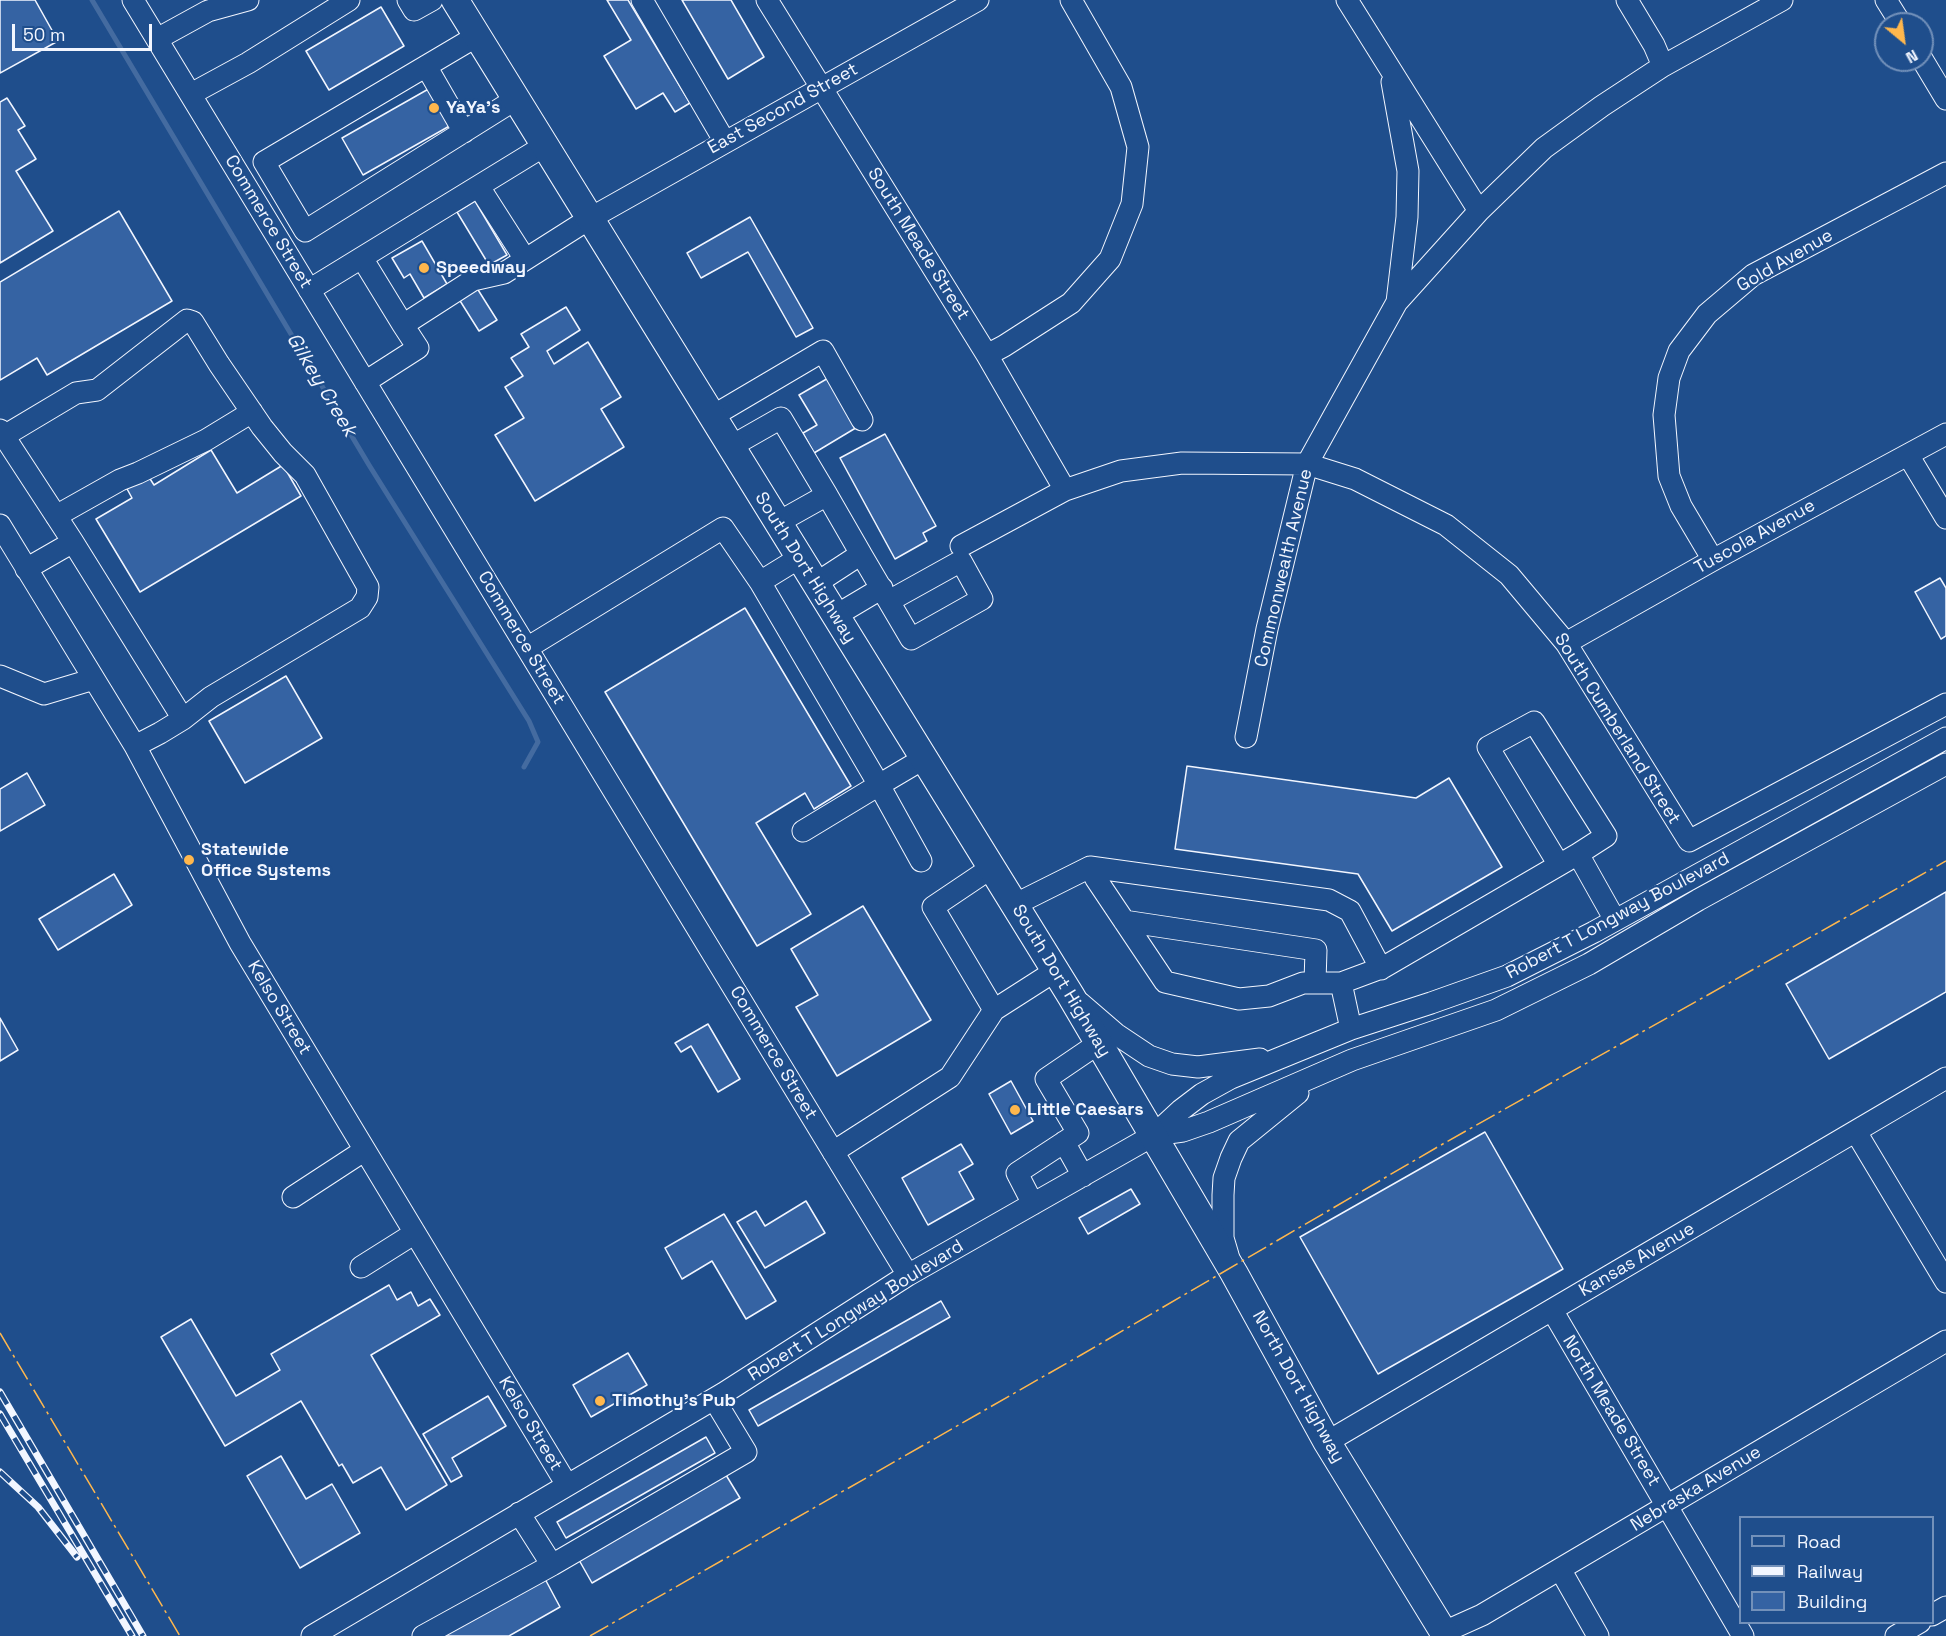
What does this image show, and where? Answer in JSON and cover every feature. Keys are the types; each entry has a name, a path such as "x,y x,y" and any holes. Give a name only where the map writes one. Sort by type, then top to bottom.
{"main road":[{"name":"South Dort Highway","path":"455,0 1071,996 1154,1135"},
{"name":"North Dort Highway","path":"1154,1135 1234,1273 1327,1442 1445,1634"}],"street":[{"name":"Commerce Street","path":"133,0 908,1275"},
{"path":"157,39 208,11 248,0"},
{"path":"191,94 248,63 349,0"},
{"path":"408,0 414,10 432,0"},
{"path":"642,0 725,142"},
{"name":"South Meade Street","path":"767,0 987,355 1065,490"},
{"name":"East Second Street","path":"403,325 473,280 504,273 589,219 978,0"},
{"path":"987,355 1071,303 1110,259 1132,204 1138,147 1122,87 1071,0"},
{"path":"1347,0 1479,211"},
{"path":"1627,0 1654,45 1663,66"},
{"name":"Commonwealth Avenue","path":"1246,737 1267,629 1307,464 1397,302 1479,211 1544,148 1663,66 1782,0"},
{"path":"477,36 264,162 305,231 516,99"},
{"path":"426,66 464,132"},
{"path":"1391,72 1408,171 1407,217 1397,302"},
{"path":"1930,72 1946,99"},
{"path":"309,290 544,146"},
{"name":"Gold Avenue","path":"1713,560 1681,506 1669,476 1664,415 1669,378 1679,351 1707,314 1753,275 1946,172"},
{"path":"479,187 525,259"},
{"path":"362,258 418,348 365,382"},
{"path":"135,746 183,718 211,697 360,608 367,597 368,587 305,475 283,453 219,364 193,322 187,320 97,390 76,393 2,433 183,718"},
{"path":"711,417 823,351 862,420"},
{"path":"56,516 120,480 206,440 252,412"},
{"path":"730,447 780,418 885,595 835,616"},
{"name":"Tuscola Avenue","path":"1566,643 1713,560 1946,434"},
{"path":"1908,455 1946,518"},
{"name":"South Cumberland Street","path":"961,546 1065,490 1121,471 1182,463 1307,464 1355,479 1446,525 1509,575 1566,643 1689,841 1946,704"},
{"path":"777,523 827,495"},
{"name":"Kelso Street","path":"0,525 7,555 26,569 135,746 240,943 567,1485"},
{"path":"527,648 723,528 760,582 921,861"},
{"path":"26,569 72,542"},
{"path":"815,584 861,554"},
{"path":"760,582 799,558"},
{"path":"0,676 44,694 94,679"},
{"path":"1090,867 1095,879 1165,982 1239,999 1269,996 1303,983 1341,983 1381,969 1578,854 1606,837 1534,722 1488,747 1559,865"},
{"name":"Robert T Longway Boulevard","path":"312,1636 714,1399 908,1275 1154,1135 1181,1110 1230,1078 1351,1029 1507,976 1610,923 1946,738"},
{"path":"803,831 923,759"},
{"name":"Robert T Longway Boulevard","path":"1154,1135 1183,1131 1209,1122 1352,1060 1496,1010 1589,964 1635,936 1946,764"},
{"path":"1578,854 1610,923 1619,935 1635,936"},
{"path":"1014,905 1090,867 1329,900 1350,911 1381,969"},
{"path":"991,868 933,907 994,1010"},
{"path":"1124,921 1316,950 1315,982"},
{"path":"833,1152 950,1077 994,1010 1055,971"},
{"path":"1341,983 1351,1029"},
{"path":"1071,996 1116,1034 1149,1056 1172,1064 1198,1067 1239,1060 1278,1057"},
{"path":"1033,1204 1017,1173 1078,1133 1046,1079 1099,1043"},
{"path":"1234,1273 1223,1238 1223,1195 1224,1178 1239,1141 1299,1093 1352,1060"},
{"name":"Kansas Avenue","path":"1327,1442 1946,1078"},
{"path":"1856,1132 1946,1282"},
{"path":"1064,1143 1083,1176"},
{"path":"293,1197 365,1150"},
{"path":"361,1266 415,1233"},
{"name":"North Meade Street","path":"1552,1311 1743,1636"},
{"name":"Nebraska Avenue","path":"1445,1634 1482,1615 1946,1341"},
{"path":"423,1636 746,1452 714,1399"},
{"path":"519,1513 552,1564"},
{"path":"1560,1569 1598,1636"},
{"path":"1896,1636 1918,1624"}],"building":[{"path":"0,0 35,0 58,41 0,73"},
{"path":"607,0 628,0 690,103 675,112 663,93 636,109 604,56 631,40"},
{"path":"682,0 731,0 764,57 728,79"},
{"path":"381,7 404,46 329,90 306,51"},
{"path":"432,87 453,124 363,175 342,138"},
{"path":"7,98 25,126 18,130 36,159 16,171 53,231 0,263 0,102"},
{"path":"475,201 507,255 489,265 457,212"},
{"path":"119,211 172,301 47,375 37,358 0,380 0,282"},
{"path":"750,217 813,328 796,337 748,252 701,278 687,253"},
{"path":"422,241 447,284 424,298 410,274 404,278 392,258"},
{"path":"475,285 497,320 479,331 457,296"},
{"path":"566,307 580,330 547,351 554,364 588,342 621,397 601,409 624,447 535,501 495,435 524,418 505,387 523,376 511,358 529,347 521,334"},
{"path":"830,377 859,426 814,453 803,433 817,425 799,395"},
{"path":"885,434 936,526 923,533 927,541 895,559 840,458"},
{"path":"211,450 237,493 283,465 301,496 140,592 96,519 132,498 126,487 147,474 154,485"},
{"path":"1940,578 1946,588 1946,636 1941,639 1915,592"},
{"path":"745,608 851,786 814,809 805,793 756,823 811,914 757,946 605,692"},
{"path":"286,676 322,738 245,783 209,721"},
{"path":"1187,766 1416,798 1449,778 1502,867 1392,931 1358,874 1175,849"},
{"path":"27,773 45,805 0,831 0,789"},
{"path":"114,874 132,905 58,950 39,919"},
{"path":"1946,892 1946,992 1829,1059 1786,984"},
{"path":"863,906 931,1020 837,1076 796,1007 818,995 791,949"},
{"path":"0,1018 18,1050 0,1061"},
{"path":"708,1024 740,1079 718,1092 691,1046 681,1052 675,1043"},
{"path":"1011,1081 1033,1121 1011,1134 989,1094"},
{"path":"1485,1132 1563,1269 1378,1374 1300,1237"},
{"path":"961,1144 973,1164 959,1172 974,1199 928,1225 902,1178"},
{"path":"1131,1189 1140,1204 1088,1234 1079,1218"},
{"path":"806,1201 825,1233 765,1268 737,1222 756,1211 765,1226"},
{"path":"724,1214 776,1301 746,1319 712,1261 682,1279 665,1248"},
{"path":"389,1285 397,1300 411,1292 418,1306 430,1299 440,1315 371,1355 447,1485 406,1510 381,1467 353,1483 342,1464 339,1466 301,1401 225,1446 161,1337 191,1319 236,1396 280,1370 271,1354"},
{"path":"941,1301 950,1317 758,1426 749,1410"},
{"name":"Timothy's Pub","path":"628,1353 647,1385 591,1417 573,1385"},
{"path":"488,1396 506,1426 452,1458 462,1476 451,1482 423,1434"},
{"path":"706,1437 715,1453 566,1538 557,1522"},
{"path":"281,1456 306,1499 332,1484 360,1533 300,1568 247,1476"},
{"path":"726,1475 740,1498 592,1583 579,1560"},
{"path":"544,1577 560,1607 509,1636 439,1636"}],"waterway":[{"name":"Gilkey Creek","path":"92,0 369,465 529,721 538,742 524,767"}],"railway":[{"path":"0,1392 143,1636"},
{"path":"0,1414 132,1636"},
{"path":"0,1472 38,1507 77,1557"}],"power":[{"path":"590,1636 1081,1355 1441,1145 1946,861"},
{"path":"0,1333 180,1636"}],"place":[{"name":"YaYa's","path":"434,108"},
{"name":"Speedway","path":"424,268"},
{"name":"Statewide Office Systems","path":"189,860"},
{"name":"Little Caesars","path":"1015,1110"},
{"name":"Timothy's Pub","path":"600,1401"}]}
